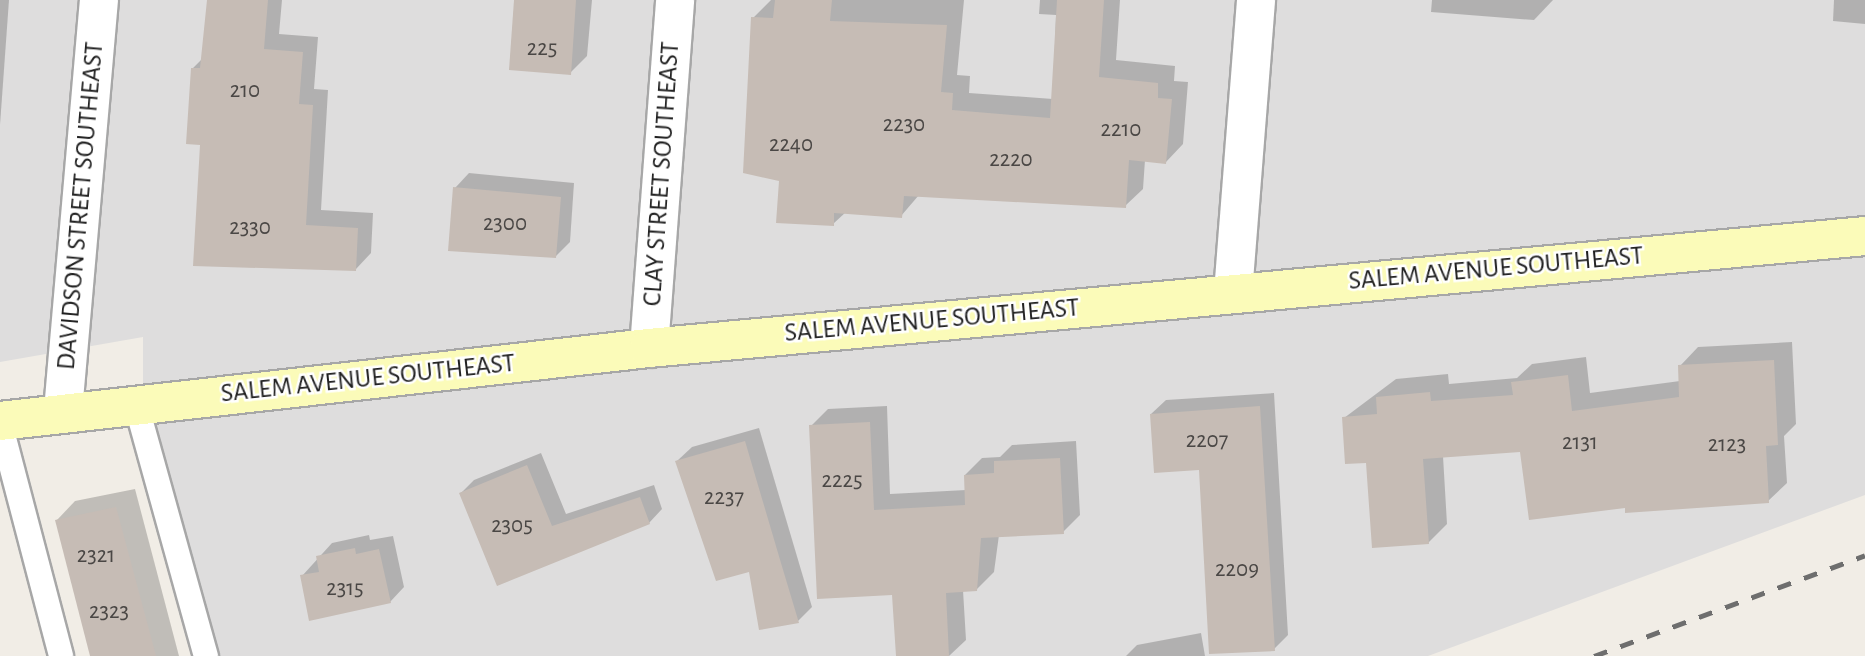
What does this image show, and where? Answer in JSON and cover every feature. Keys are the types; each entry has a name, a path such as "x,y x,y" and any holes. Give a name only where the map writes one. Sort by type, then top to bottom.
{"main road":[{"name":"SALEM AVENUE SOUTHEAST","path":"0,422 63,411 649,348 1865,236"}],"street":[{"name":"DAVIDSON STREET SOUTHEAST","path":"63,411 99,0"},
{"name":"CLAY STREET SOUTHEAST","path":"649,348 675,0"},
{"path":"1233,293 1256,0"}],"lane":[{"path":"136,404 206,656"},
{"path":"0,422 61,656"}],"shaded area":[{"path":"0,0 1865,0 1865,495 1428,656 197,656 143,468 143,337 0,362"}],"building":[{"path":"207,0 268,0 264,49 303,52 299,104 313,105 306,225 358,228 356,271 193,266 200,145 186,144 191,68 200,68"},
{"path":"514,0 576,0 571,75 509,70"},
{"path":"775,0 832,0 830,21 947,25 941,92 953,93 952,110 1050,118 1057,0 1104,0 1099,77 1158,83 1158,98 1172,99 1166,164 1129,160 1126,208 904,196 902,218 834,213 834,226 776,223 779,181 743,173 751,17 773,18"},
{"path":"453,187 561,197 556,258 448,251"},
{"path":"1774,360 1778,445 1766,446 1769,503 1625,513 1625,508 1529,520 1520,452 1423,459 1429,544 1372,548 1366,463 1345,464 1342,417 1377,414 1376,397 1430,392 1431,401 1513,395 1511,382 1568,375 1572,411 1679,397 1678,365"},
{"path":"1260,406 1275,651 1209,654 1199,470 1154,473 1150,414"},
{"path":"870,422 874,510 965,505 964,475 994,473 994,461 1060,458 1064,534 981,538 977,591 946,593 949,656 896,656 892,595 817,599 809,425"},
{"path":"745,441 799,623 759,630 749,572 716,581 675,461"},
{"path":"527,465 552,526 640,497 650,524 497,586 459,493"},
{"path":"116,507 156,656 90,656 55,520"},
{"path":"355,548 356,554 379,549 391,603 309,621 300,575 319,572 316,556"}],"railway":[{"path":"1594,656 1865,555"}]}
